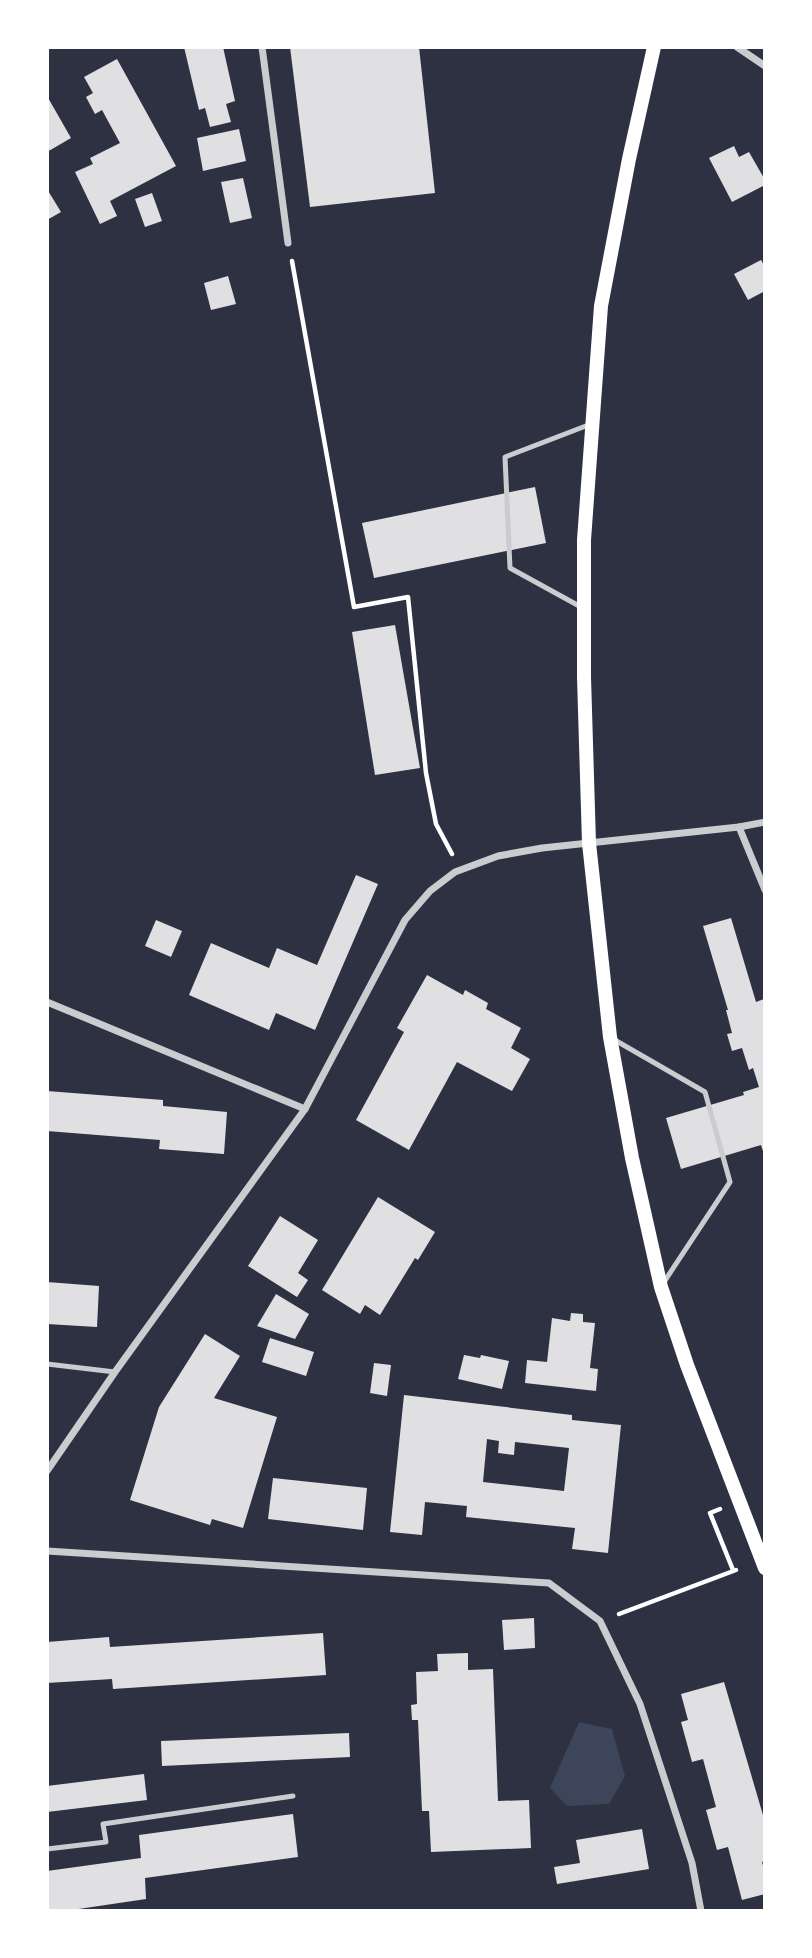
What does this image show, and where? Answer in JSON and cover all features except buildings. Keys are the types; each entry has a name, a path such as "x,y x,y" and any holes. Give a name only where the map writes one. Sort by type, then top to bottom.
{"main road":[{"path":"654,47 601,306 591,424 584,540 584,677 589,844 610,1037 632,1158 661,1287 687,1365 765,1567"}],"street":[{"path":"262,47 288,243"},
{"path":"737,47 765,65"},
{"path":"47,1471 305,1109 405,920 430,891 455,872 498,856 542,848 765,822"},
{"path":"739,827 765,890"},
{"path":"47,1002 305,1109"},
{"path":"47,1551 549,1583 600,1622 640,1704 692,1863 701,1911"}],"lane":[{"path":"584,609 510,568 505,457 591,424"},
{"path":"610,1037 705,1092 730,1182 661,1287"},
{"path":"47,1364 115,1372"},
{"path":"47,1849 106,1842 103,1824 293,1796"}],"path":[{"path":"288,243 354,607 408,597 426,773 433,811 436,824 461,870"},
{"path":"600,1622 736,1570"}],"shaded area":[{"path":"579,1722 612,1729 625,1776 609,1804 567,1806 550,1788"}]}
